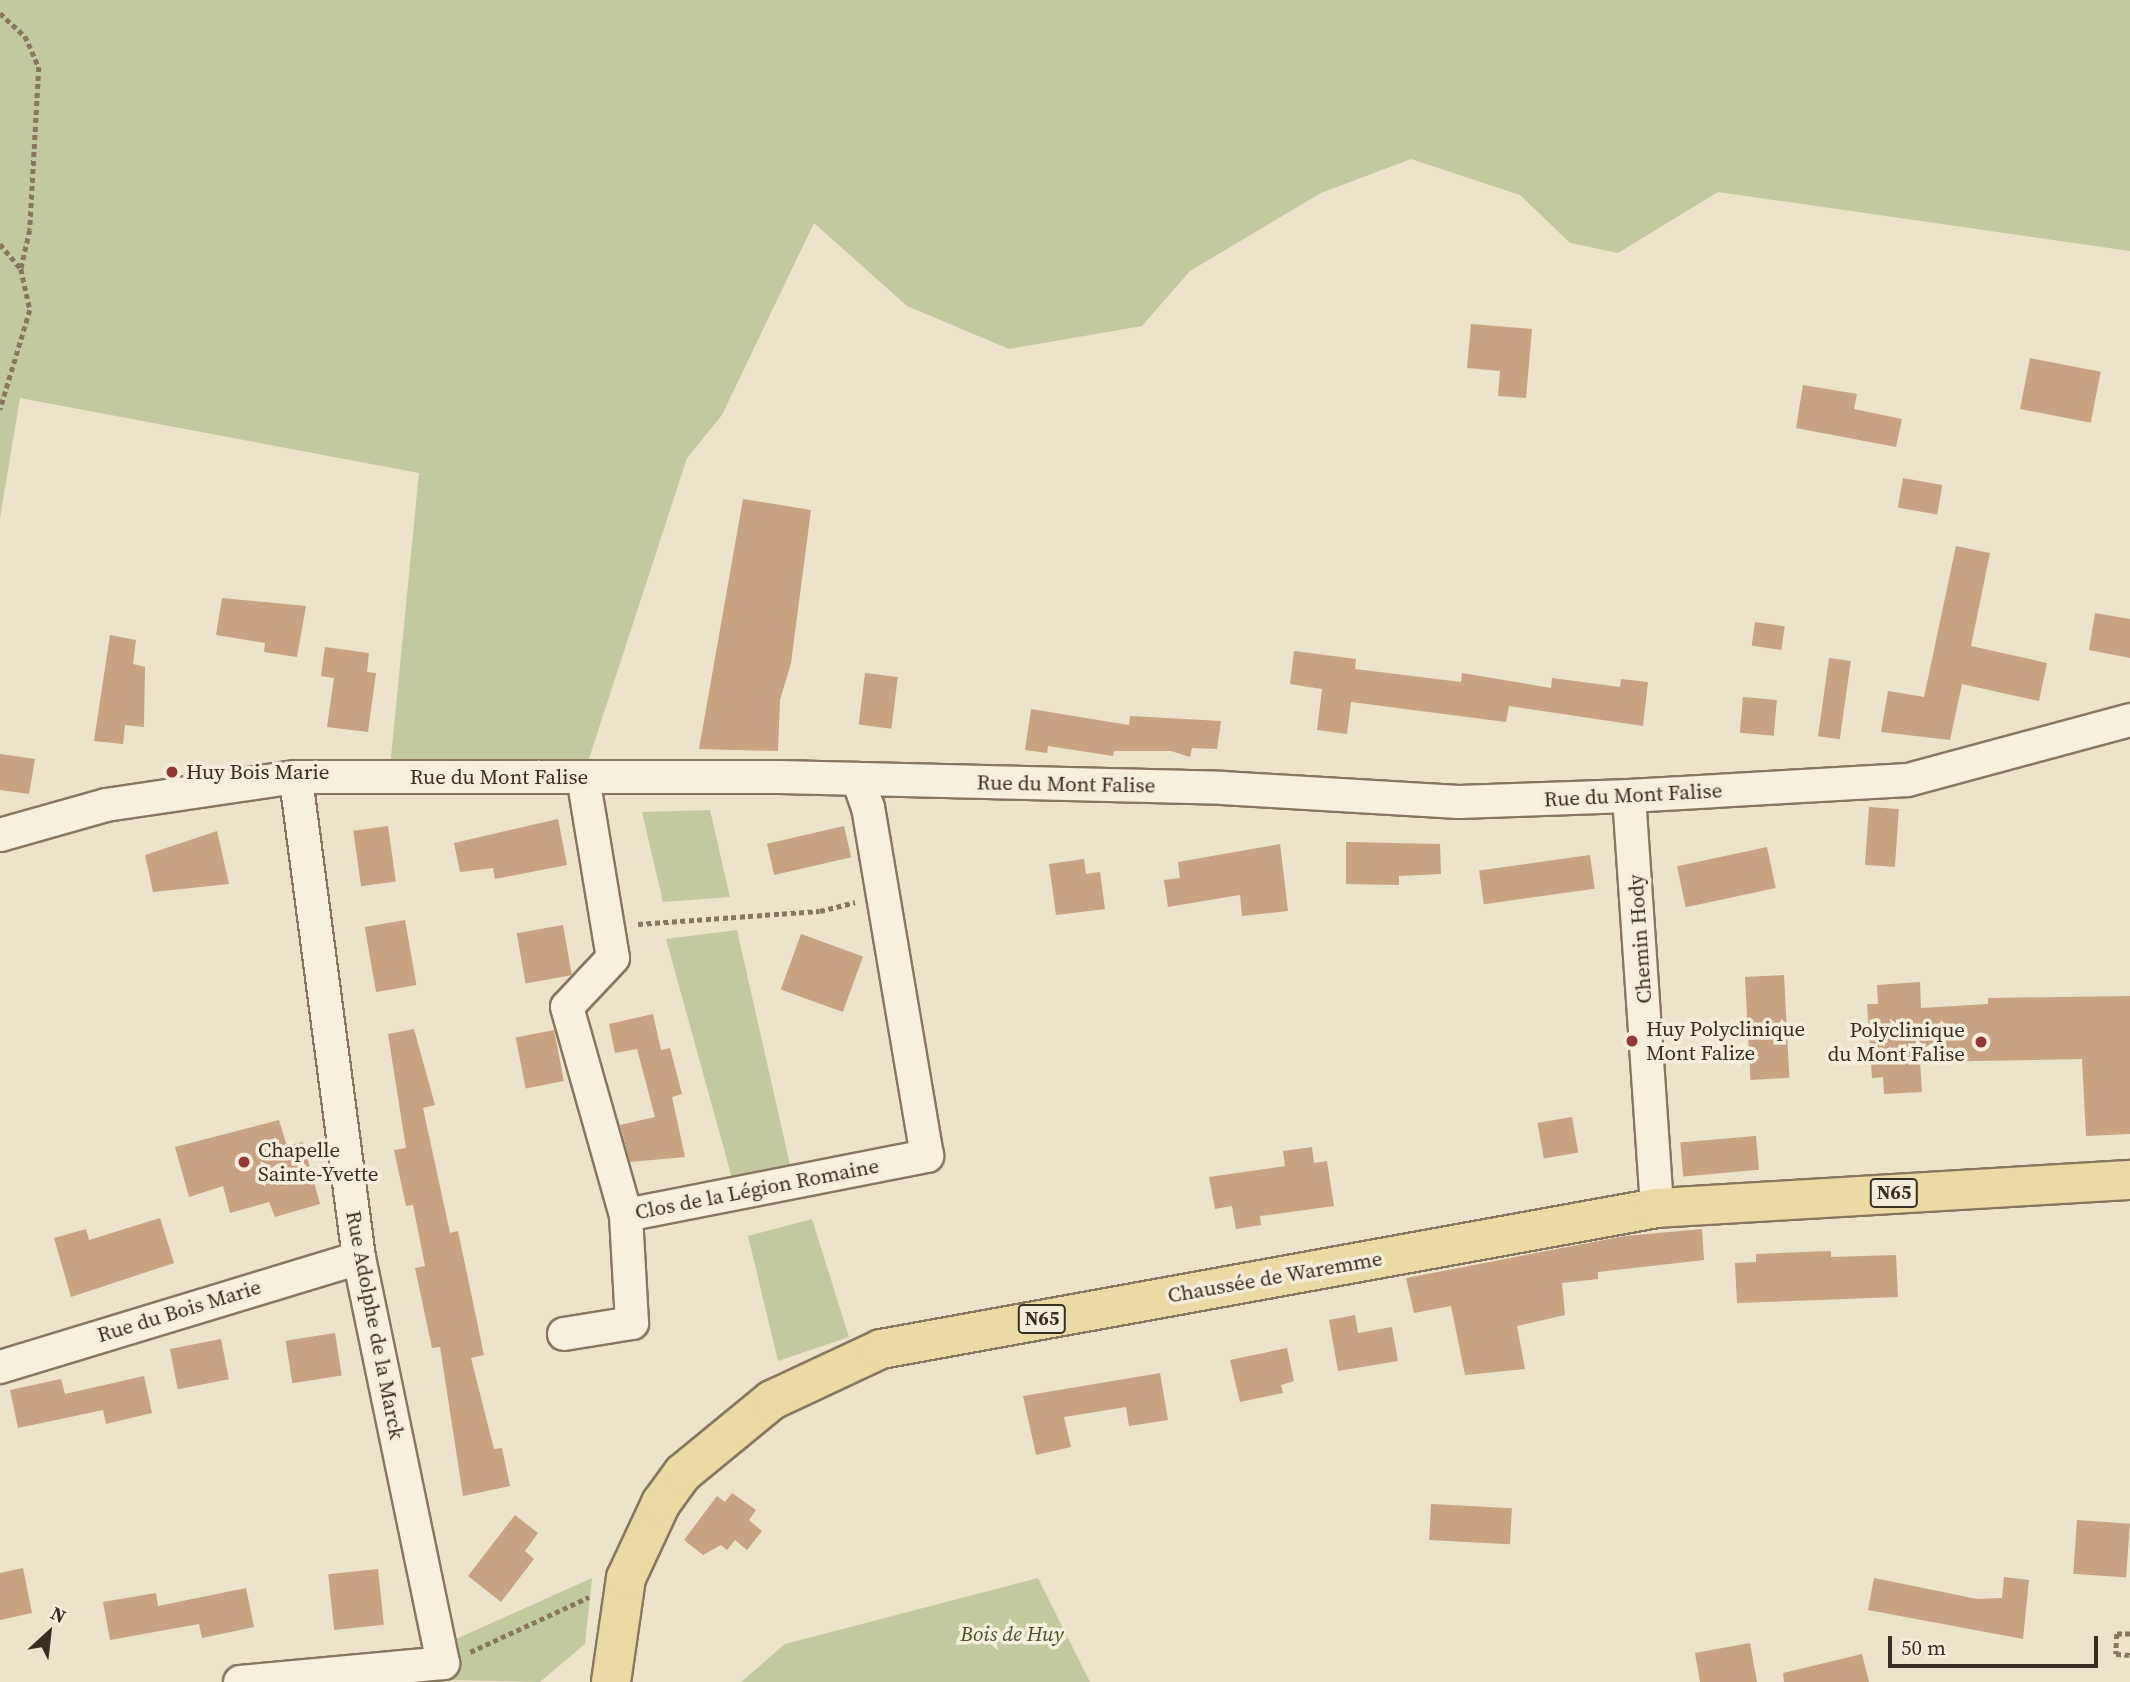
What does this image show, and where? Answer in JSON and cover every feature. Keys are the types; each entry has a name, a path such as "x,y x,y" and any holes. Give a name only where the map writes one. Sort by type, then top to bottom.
{"main road":[{"name":"Chaussée de Waremme","path":"611,1682 626,1578 661,1503 706,1449 819,1373 881,1349 1657,1208 2130,1180"}],"street":[{"name":"Rue du Mont Falise","path":"0,835 106,805 296,777 858,779 1222,788 1459,802 1629,796 1908,780 2130,720"},
{"name":"Rue Adolphe de la Marck","path":"296,777 359,1258 443,1663"},
{"name":"Clos de la Légion Romaine","path":"583,777 613,958 567,1007 626,1215 927,1156 883,895 858,779"},
{"name":"Chemin Hody","path":"1629,796 1657,1208"},
{"path":"564,1335 632,1322 626,1215"},
{"name":"Rue du Bois Marie","path":"0,1367 359,1258"},
{"path":"240,1682 443,1663"}],"path":[{"path":"0,13 24,36 39,67 30,230 21,269 30,310 0,410"},
{"path":"0,244 21,269"},
{"path":"607,928 820,911 883,895"},
{"path":"443,1663 537,1625 626,1578"},
{"path":"2130,1634 2117,1634 2116,1654 2130,1655"}],"green space":[{"path":"0,0 2130,0 2130,251 1718,192 1618,253 1570,243 1520,195 1411,159 1321,193 1190,271 1142,326 1009,349 907,306 814,223 722,415 687,458 583,777 389,777 419,473 20,398 0,518"},
{"path":"710,810 730,897 663,902 642,812"},
{"path":"737,930 790,1165 732,1178 666,939"},
{"path":"812,1219 849,1337 778,1361 748,1236"},
{"path":"592,1578 585,1644 540,1682 447,1680 456,1639"},
{"name":"Bois de Huy","path":"1038,1578 1090,1682 741,1682 785,1644"}],"building":[{"path":"1471,324 1532,329 1526,398 1498,396 1500,371 1467,368"},
{"path":"2030,358 2101,372 2091,423 2020,409"},
{"path":"1803,385 1857,394 1854,409 1902,419 1896,447 1796,428"},
{"path":"1903,478 1942,485 1937,514 1898,508"},
{"path":"743,499 811,510 791,663 780,700 778,751 699,749"},
{"path":"1956,546 1990,553 1971,646 2047,663 2039,701 1962,684 1950,740 1881,732 1888,691 1924,697"},
{"path":"222,598 306,606 297,657 264,652 265,643 216,635"},
{"path":"2095,613 2130,619 2130,658 2089,650"},
{"path":"1755,622 1785,626 1781,650 1752,646"},
{"path":"110,635 136,640 133,664 145,667 144,727 125,725 123,744 94,741"},
{"path":"325,647 369,653 367,672 376,673 368,732 327,727 334,678 321,676"},
{"path":"1294,651 1356,659 1355,669 1461,682 1462,673 1551,688 1552,678 1620,687 1621,679 1648,682 1643,726 1509,706 1506,722 1351,702 1347,734 1317,730 1322,689 1290,684"},
{"path":"1829,658 1851,661 1840,739 1818,736"},
{"path":"865,673 898,677 891,729 859,725"},
{"path":"1743,697 1777,700 1774,736 1740,733"},
{"path":"1031,709 1129,725 1130,716 1221,721 1217,749 1192,748 1190,757 1171,751 1114,751 1113,756 1048,746 1047,753 1025,750"},
{"path":"0,754 35,759 29,794 0,790"},
{"path":"1869,807 1899,809 1895,867 1865,865"},
{"path":"558,819 567,865 495,879 493,868 460,872 454,843"},
{"path":"388,826 396,881 361,886 353,831"},
{"path":"844,826 851,857 774,875 767,844"},
{"path":"217,831 229,884 153,892 145,855"},
{"path":"1346,842 1440,844 1441,874 1399,876 1399,885 1346,884"},
{"path":"1280,844 1288,911 1242,916 1240,895 1168,907 1164,880 1180,878 1178,862"},
{"path":"1767,847 1776,888 1686,907 1677,866"},
{"path":"1590,855 1595,889 1484,904 1479,871"},
{"path":"1084,859 1086,874 1100,872 1105,909 1056,915 1049,864"},
{"path":"405,920 416,985 376,992 365,927"},
{"path":"563,925 572,975 526,983 517,933"},
{"path":"801,934 863,957 843,1012 781,989"},
{"path":"1784,975 1789,1078 1750,1080 1745,977"},
{"path":"1920,982 1921,1008 1988,1004 1988,998 2130,996 2130,1134 2086,1136 2082,1059 1920,1062 1922,1092 1884,1094 1883,1077 1872,1078 1867,1004 1878,1004 1877,985"},
{"path":"653,1014 661,1050 670,1048 682,1094 672,1097 685,1157 630,1162 620,1125 655,1117 637,1049 615,1053 609,1024"},
{"path":"414,1029 435,1105 423,1108 450,1233 458,1231 484,1355 471,1358 494,1449 502,1448 510,1486 463,1496 440,1347 432,1348 415,1268 425,1266 413,1205 406,1206 394,1150 406,1148 388,1034"},
{"path":"554,1030 564,1081 526,1088 516,1037"},
{"path":"1572,1117 1578,1152 1544,1159 1538,1123"},
{"name":"Chapelle Sainte-Yvette","path":"279,1120 287,1146 303,1142 320,1204 275,1217 269,1202 230,1213 223,1186 189,1197 175,1147"},
{"path":"1756,1136 1759,1170 1683,1176 1680,1143"},
{"path":"1312,1147 1314,1163 1327,1161 1334,1206 1260,1216 1261,1225 1236,1229 1232,1206 1215,1209 1209,1177 1285,1166 1283,1151"},
{"path":"160,1218 174,1263 71,1297 54,1238 86,1229 89,1240"},
{"path":"1702,1229 1704,1260 1598,1272 1598,1279 1562,1283 1565,1315 1517,1326 1525,1369 1465,1375 1451,1306 1414,1313 1406,1278 1625,1236"},
{"path":"1831,1251 1831,1257 1896,1255 1898,1297 1737,1303 1735,1263 1756,1262 1756,1254"},
{"path":"1355,1315 1358,1333 1392,1327 1398,1361 1338,1371 1329,1320"},
{"path":"335,1333 342,1375 292,1383 286,1341"},
{"path":"221,1339 229,1379 178,1389 170,1349"},
{"path":"1287,1348 1294,1381 1281,1385 1283,1393 1240,1402 1230,1360"},
{"path":"1160,1373 1168,1420 1129,1426 1126,1407 1064,1417 1071,1447 1036,1455 1023,1396"},
{"path":"144,1376 152,1413 106,1424 103,1410 18,1428 10,1390 61,1379 65,1394"},
{"path":"732,1493 756,1510 749,1520 762,1531 747,1550 735,1540 727,1550 721,1545 703,1555 684,1540 717,1496 725,1502"},
{"path":"1431,1504 1512,1508 1510,1544 1429,1540"},
{"path":"515,1515 538,1533 525,1551 534,1559 501,1602 468,1576"},
{"path":"2077,1520 2130,1524 2126,1578 2073,1574"},
{"path":"23,1568 32,1613 0,1620 0,1573"},
{"path":"378,1569 384,1625 334,1630 328,1574"},
{"path":"2004,1577 2029,1580 2023,1639 1868,1610 1874,1578 1977,1599 2002,1598"},
{"path":"246,1588 254,1627 202,1638 199,1624 110,1640 103,1602 156,1593 158,1606"},
{"path":"1750,1643 1757,1682 1700,1682 1695,1653"},
{"path":"1862,1654 1869,1682 1784,1682 1783,1673"}],"place":[{"name":"Huy Bois Marie","path":"172,772"},
{"name":"Huy Polyclinique Mont Falize","path":"1632,1041"},
{"name":"Polyclinique du Mont Falise","path":"1981,1042"},
{"name":"Chapelle Sainte-Yvette","path":"244,1162"}]}
